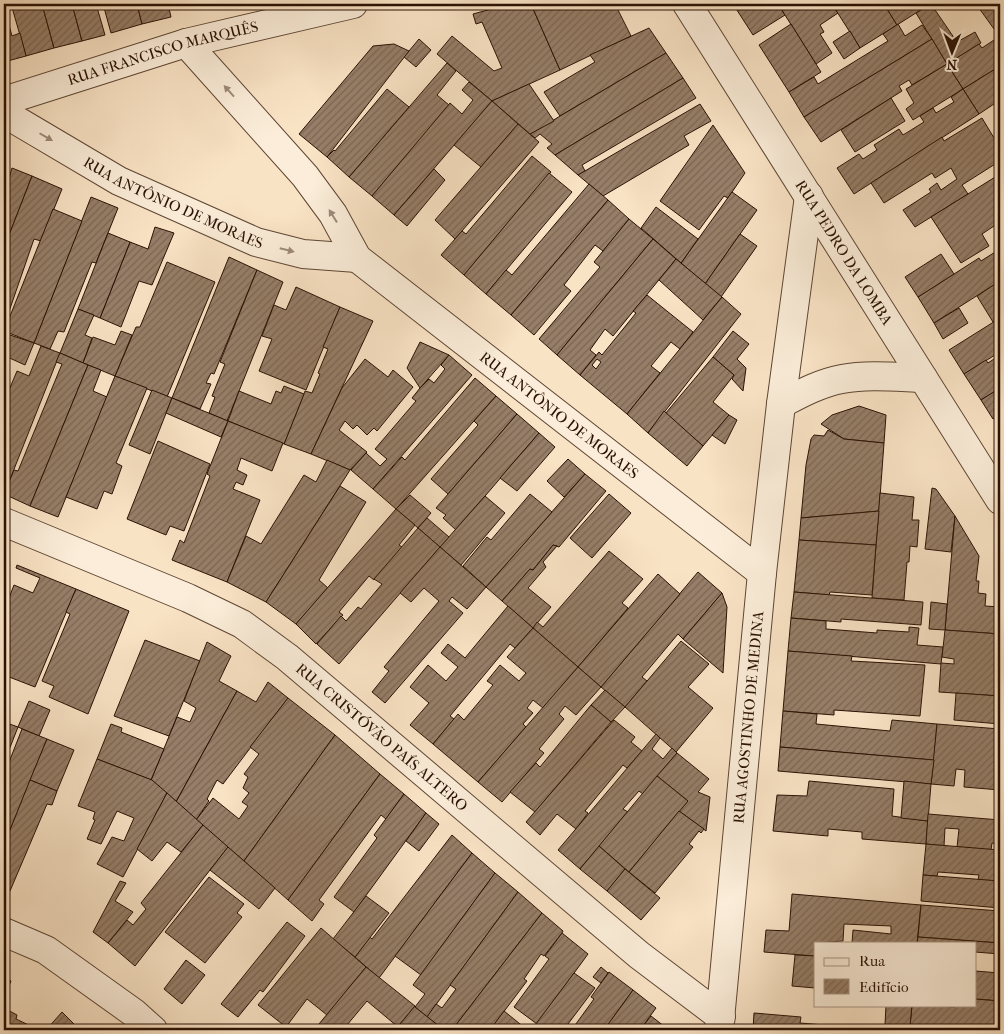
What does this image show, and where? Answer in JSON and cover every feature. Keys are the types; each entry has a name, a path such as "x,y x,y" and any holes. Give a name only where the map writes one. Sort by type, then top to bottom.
{"street":[{"name":"RUA FRANCISCO MARQUÊS","path":"4,101 186,43 353,4"},
{"name":"RUA PEDRO DA LOMBA","path":"687,4 1000,500"},
{"name":"RUA ANTÔNIO DE MORAES","path":"186,43 305,176 333,214 357,258 762,573"},
{"name":"RUA ANTÔNIO DE MORAES","path":"4,113 119,181 256,242 304,254 357,258"},
{"name":"RUA AGOSTINHO DE MEDINA","path":"720,1024 762,573 781,404 809,196"},
{"path":"781,404 811,389 842,379 880,376 923,378"},
{"name":"RUA CRISTÓVÃO PAÍS ALTERO","path":"4,522 188,598 242,624 287,657 720,1024"},
{"path":"4,932 46,950 153,1030"}],"building":[{"path":"11,4 42,4 54,48 26,56"},
{"path":"42,4 72,4 82,41 54,48"},
{"path":"72,4 96,4 105,35 82,41"},
{"path":"103,4 137,4 142,24 111,33"},
{"path":"137,4 168,4 171,17 142,24"},
{"path":"197,4 222,4 199,9"},
{"path":"510,4 531,4 560,70 492,101 437,54 452,36 494,71 502,68 482,22 476,24 473,14"},
{"path":"531,4 615,4 631,36 560,70"},
{"path":"733,4 778,4 785,15 753,35"},
{"path":"778,4 832,4 838,13 820,25 824,32 820,34 832,53 816,64"},
{"path":"832,4 884,4 897,25 860,48"},
{"path":"884,4 930,4 897,25"},
{"path":"931,4 957,42 975,32 981,43 947,64 916,13"},
{"path":"976,4 1000,4 1000,25 994,29"},
{"path":"4,7 12,36 20,33 26,56 4,62"},
{"path":"791,24 821,72 789,92 759,45"},
{"path":"898,24 905,36 922,25 932,39 804,117 789,92 814,77 818,84 888,41 883,34"},
{"path":"649,28 666,53 560,116 544,92 595,62 590,55"},
{"path":"850,31 860,48 844,59 833,42"},
{"path":"1000,36 1000,66 963,89 947,64 979,44 982,48"},
{"path":"419,39 431,50 416,67 404,57"},
{"path":"932,39 947,64 912,85 909,80 899,86 902,91 821,142 804,117"},
{"path":"394,44 409,51 327,157 299,134 373,46"},
{"path":"666,53 683,78 555,155 547,148 552,144 540,134 535,138 530,134"},
{"path":"447,63 456,71 437,95 449,105 372,196 349,177"},
{"path":"947,64 963,89 913,120 906,109 914,103 906,89"},
{"path":"1000,66 1000,100 979,114 963,89"},
{"path":"683,78 696,98 582,165 585,171 578,175 555,155"},
{"path":"469,82 492,101 394,215 372,196 450,103 462,114 473,100 462,90"},
{"path":"529,84 554,121 530,134 492,101"},
{"path":"387,89 409,107 349,177 327,157 335,151"},
{"path":"963,89 979,114 854,194 837,168 859,154 863,159 877,150 874,145 899,129 903,135 924,122 920,116 933,108 936,113 954,102 951,97"},
{"path":"891,98 905,121 855,152 841,130"},
{"path":"492,101 518,124 481,167 454,145"},
{"path":"700,104 711,121 684,136 689,145 603,196 578,175"},
{"path":"982,118 1000,148 1000,161 962,185 968,194 915,227 903,210 931,192 929,189 937,183 941,190 957,179 951,168 935,178 932,173 884,203 871,183 942,137 944,141"},
{"path":"518,124 539,142 455,239 435,220"},
{"path":"713,125 745,173 728,198 724,196 699,230 660,201"},
{"path":"532,156 551,172 464,275 441,255 462,231 466,234"},
{"path":"12,168 32,176 4,248 4,195"},
{"path":"434,169 445,180 407,226 394,215"},
{"path":"549,173 572,192 486,294 464,275"},
{"path":"1000,174 1000,198 995,202 999,208 994,211 1000,222 982,234 989,246 961,263 931,217"},
{"path":"32,176 62,189 41,241 34,239 4,326 4,248"},
{"path":"589,184 608,200 511,315 486,294 506,270 512,275"},
{"path":"732,192 757,210 705,284 681,263"},
{"path":"91,197 118,208 96,263 92,262 64,332 58,331 50,349 34,343"},
{"path":"608,200 629,219 603,251 595,245 564,285 571,291 534,335 511,315"},
{"path":"656,207 698,239 681,263 641,228"},
{"path":"53,209 82,221 34,343 4,331"},
{"path":"629,219 653,239 557,355 539,339 600,267 594,262"},
{"path":"155,227 174,233 152,285 139,281 121,327 100,318 130,242 148,249"},
{"path":"108,233 130,242 100,318 78,309"},
{"path":"740,234 757,246 721,297 705,284"},
{"path":"653,239 676,259 613,336 605,329 590,350 596,355 580,375 557,355"},
{"path":"1000,249 1000,281 934,323 918,297 979,258 981,261"},
{"path":"941,254 954,274 918,297 905,277"},
{"path":"229,257 257,270 214,374 211,373 206,383 211,384 200,409 172,398"},
{"path":"676,259 722,297 703,320 659,280"},
{"path":"167,262 215,282 167,397 115,376 136,327 140,327"},
{"path":"257,270 283,282 227,421 209,413 215,397 212,396 225,364 220,362"},
{"path":"1000,281 1000,318 993,322 977,296"},
{"path":"296,287 340,307 306,390 259,371 272,339 262,336 274,305 286,310"},
{"path":"647,295 693,332 680,349 671,342 651,366 660,373 627,414 580,375 599,352 602,355 636,313 633,311","holes":["597,359 601,362 596,369 592,365"]},
{"path":"722,297 741,314 648,433 627,414"},
{"path":"340,307 373,321 311,454 284,444 305,391 312,393 320,374 318,373 328,349 323,347"},
{"path":"959,308 968,323 943,339 934,323"},
{"path":"78,309 94,315 85,335 92,338 83,363 60,353"},
{"path":"1000,318 1000,352 964,374 949,350"},
{"path":"121,331 132,335 115,376 83,363 93,337 115,345"},
{"path":"733,331 749,344 737,359 746,368 743,391 732,379 734,375 713,357"},
{"path":"4,333 34,343 25,365 5,356 4,360"},
{"path":"420,342 449,355 420,388 407,368"},
{"path":"41,346 60,353 5,492 4,429 7,421 4,420 4,402 17,371 29,376"},
{"path":"60,353 88,365 30,506 4,494 14,470 18,471 62,364 56,362"},
{"path":"449,355 472,375 373,489 351,470 366,453 380,466 387,459 375,449 416,401 412,398 420,388 429,379 434,383 445,369 441,365"},
{"path":"1000,355 1000,388 981,400 964,374 986,360 988,363"},
{"path":"713,357 734,375 713,402 729,415 703,446 665,414"},
{"path":"365,359 388,377 393,370 413,387 377,431 374,428 367,435 357,425 353,429 345,421 339,430 367,452 350,470 311,454 342,388"},
{"path":"88,365 101,370 93,391 107,397 58,517 30,506"},
{"path":"115,376 147,388 116,463 122,466 112,494 104,491 97,509 66,497"},
{"path":"475,378 496,396 396,509 373,489 402,457 405,460"},
{"path":"284,386 304,394 284,444 228,421 239,391 271,404 276,391 281,393"},
{"path":"1000,388 1000,414 993,419 981,400"},
{"path":"152,390 172,398 150,454 129,445"},
{"path":"496,396 517,414 448,494 431,479 478,425 474,421"},
{"path":"172,398 228,421 221,437 166,413"},
{"path":"859,406 886,415 884,443 844,439 821,424 832,415"},
{"path":"664,411 703,446 687,466 648,433"},
{"path":"517,414 539,433 456,530 443,518 446,515 436,508"},
{"path":"729,415 737,420 725,444 712,435"},
{"path":"228,421 283,443 272,471 241,458 237,470 247,475 243,485 236,482 233,489 260,500 227,582 172,560 180,540 184,543 210,476 207,474"},
{"path":"828,430 844,439 884,443 879,511 801,518 806,465 811,439 814,435 824,436"},
{"path":"539,433 555,447 517,491 500,478"},
{"path":"158,441 210,464 184,531 170,526 166,535 127,519"},
{"path":"568,459 585,474 564,497 547,481"},
{"path":"327,460 350,470 266,602 227,582 246,536 261,544 304,475 316,482"},
{"path":"585,474 606,491 559,547 553,545 533,570 530,569 502,601 486,587"},
{"path":"340,486 366,502 319,580 328,588 296,624 266,602"},
{"path":"932,488 936,489 955,516 951,552 925,549"},
{"path":"880,493 914,497 912,520 919,520 917,547 910,546 904,600 872,598"},
{"path":"530,494 552,512 486,587 463,566 487,537 491,540"},
{"path":"609,494 631,513 592,558 570,538"},
{"path":"410,495 431,513 418,528 396,509"},
{"path":"485,496 505,513 461,565 440,547"},
{"path":"396,509 415,525 399,545 402,547 374,580 369,576 339,612 343,615 316,644 296,624"},
{"path":"879,511 876,545 799,540 801,518"},
{"path":"955,516 979,556 976,581 979,581 978,593 986,594 985,606 1000,607 1000,634 945,630"},
{"path":"427,518 449,537 440,547 418,528"},
{"path":"418,528 440,547 339,664 317,644 341,616 346,621 358,607 361,609 382,584 374,579"},
{"path":"799,540 876,545 872,595 830,592 829,595 794,592"},
{"path":"553,545 557,546 543,562 546,567 528,588 551,607 533,628 502,601 530,569 533,570"},
{"path":"440,547 486,587 467,609 452,597 449,601 463,613 385,703 372,692 389,671 384,667 439,601 424,588 411,602 400,593"},
{"path":"609,551 643,579 622,603 628,608 578,667 533,628 537,622 543,627"},
{"path":"17,565 76,589 35,687 4,675 4,611 14,585 33,593 40,578 16,568"},
{"path":"698,572 722,593 683,639 678,634 642,677 647,681 625,707 601,687"},
{"path":"658,574 680,594 601,687 578,667"},
{"path":"76,589 129,611 88,714 49,697 54,686 42,681 70,614 66,612"},
{"path":"794,592 923,602 921,625 841,619 841,622 791,618"},
{"path":"722,593 727,607 723,673 683,639"},
{"path":"931,602 947,604 945,630 929,629"},
{"path":"508,606 533,628 515,648 510,644 450,716 454,719 433,744 410,725 429,703 410,687 428,665 446,681 458,667 441,653 448,644 465,658"},
{"path":"791,618 826,621 826,629 877,633 877,630 909,632 909,627 919,628 917,645 943,647 941,664 788,651"},
{"path":"533,628 578,667 543,708 533,700 527,708 533,713 523,724 526,727 478,782 433,744 458,714 464,720 493,685 487,681 500,665 519,681 526,673 507,657"},
{"path":"945,630 1000,634 1000,696 939,692 941,663 954,664 954,659 942,657"},
{"path":"145,640 200,661 169,736 114,716"},
{"path":"681,641 709,664 688,687 713,708 676,752 625,707"},
{"path":"207,642 231,656 219,681 237,691 176,802 151,780 177,717 190,722 196,708 184,701"},
{"path":"788,651 852,656 851,661 925,665 920,716 834,710 834,715 783,711"},
{"path":"578,667 601,687 576,715 565,706 559,714 564,719 539,749 544,753 502,802 478,782"},
{"path":"268,682 288,698 223,784 217,780 207,799 209,801 196,820 176,802 237,691 256,702"},
{"path":"605,690 625,707 611,722 591,705"},
{"path":"956,693 1000,696 1000,724 954,720"},
{"path":"288,698 335,735 244,861 196,820 213,798 239,819 248,806 242,802 249,793 243,788 248,777 244,774 259,754 250,747"},
{"path":"29,701 50,710 39,736 18,727"},
{"path":"591,705 611,722 535,812 510,792 536,763 540,767"},
{"path":"783,711 817,714 816,724 890,731 892,720 937,724 934,760 780,747"},
{"path":"614,720 635,737 631,742 642,751 627,768 623,765 585,811 588,813 576,829 557,814 540,835 526,822"},
{"path":"4,722 18,727 9,750 4,748"},
{"path":"111,724 122,728 121,732 164,749 151,780 97,759"},
{"path":"937,724 1000,729 1000,790 964,787 965,770 956,769 954,786 931,784"},
{"path":"22,729 47,739 4,845 4,775"},
{"path":"656,734 660,738 652,749 663,759 672,748 677,753 643,794 639,791 623,809 628,812 580,869 558,850"},
{"path":"335,735 380,774 288,900 244,861"},
{"path":"47,739 74,750 57,791 30,780"},
{"path":"780,747 934,760 931,784 778,771"},
{"path":"677,753 709,779 698,792 710,797 706,831 679,811 688,801 657,776"},
{"path":"97,759 152,780 167,793 123,877 97,864 112,837 124,841 134,818 117,811 101,844 87,839 95,820 93,819 95,812 78,806"},
{"path":"380,774 404,794 386,819 381,815 319,900 324,904 312,921 288,900"},
{"path":"657,776 688,801 629,872 599,846"},
{"path":"30,780 57,791 52,805 47,804 10,891 4,889 4,845"},
{"path":"809,781 894,789 892,816 928,821 926,844 862,839 862,832 828,829 828,836 773,831 777,795 807,796"},
{"path":"904,781 931,784 928,821 901,818"},
{"path":"167,793 203,825 181,852 167,842 152,861 137,849"},
{"path":"404,794 426,813 354,912 334,897 377,838 374,835"},
{"path":"679,811 704,829 701,833 699,831 689,844 693,847 655,893 629,872"},
{"path":"426,813 439,824 419,851 406,841"},
{"path":"928,814 1000,820 1000,844 992,843 991,850 957,847 959,829 945,828 944,846 926,844"},
{"path":"203,825 228,847 135,966 108,943 127,920 133,925 146,909 141,903"},
{"path":"452,835 472,853 379,978 355,957 370,937 372,939"},
{"path":"926,844 1000,850 1000,881 978,880 979,875 938,872 937,876 923,875"},
{"path":"599,846 625,869 607,891 580,869"},
{"path":"228,847 275,888 259,909 210,870"},
{"path":"472,853 495,873 421,975 395,956"},
{"path":"625,869 660,898 641,920 607,891"},
{"path":"495,873 518,892 427,1017 415,1007 425,994 413,985"},
{"path":"923,875 1000,881 1000,908 921,901"},
{"path":"209,877 244,904 237,913 242,917 205,963 165,932"},
{"path":"120,881 126,883 115,901 133,912 108,943 93,932"},
{"path":"518,892 542,913 452,1030 444,1030 427,1017 436,1004 442,1008 456,989 450,985"},
{"path":"792,894 921,905 917,942 852,942 853,930 891,934 891,926 844,924 843,941 814,942 814,956 764,952 766,930 789,931"},
{"path":"366,896 389,913 355,957 333,939"},
{"path":"921,905 1000,911 1000,943 918,937"},
{"path":"542,913 563,931 544,956 541,954 524,979 527,981 490,1030 452,1030"},
{"path":"287,922 305,936 263,992 260,990 238,1017 221,1004"},
{"path":"321,928 366,967 327,1015 307,999 286,1027 258,1005"},
{"path":"562,933 588,954 537,1024 514,1007 549,959 545,956"},
{"path":"918,937 1000,943 1000,954 976,952 976,942 917,942"},
{"path":"795,955 814,956 814,988 792,986"},
{"path":"186,960 205,975 182,1004 164,989"},
{"path":"366,967 415,1006 398,1027 367,1001 347,1025 353,1030 314,1030"},
{"path":"601,967 608,973 601,983 593,977"},
{"path":"976,971 1000,973 1000,1001 976,999"},
{"path":"609,972 633,990 604,1030 566,1030 570,1025 573,1028 594,999 591,997"},
{"path":"574,973 595,988 565,1028 542,1030 535,1025"},
{"path":"4,976 11,981 8,988 4,987"},
{"path":"633,990 656,1008 640,1030 604,1030"},
{"path":"976,999 1000,1001 1000,1030 963,1027 963,1030 952,1030 910,1026 912,1006 976,1006"},
{"path":"415,1006 444,1030 407,1030 400,1024"},
{"path":"886,1006 912,1006 910,1026 885,1025"},
{"path":"4,1008 17,1015 16,1019 37,1029 4,1030"},
{"path":"504,1011 525,1028 523,1030 490,1030"},
{"path":"62,1012 77,1027 74,1030 46,1030"},
{"path":"754,1013 801,1017 800,1023 884,1030 753,1030"},
{"path":"651,1016 669,1030 640,1030"},
{"path":"885,1025 910,1026 910,1030 884,1030"},
{"path":"910,1026 952,1030 910,1030"}]}
